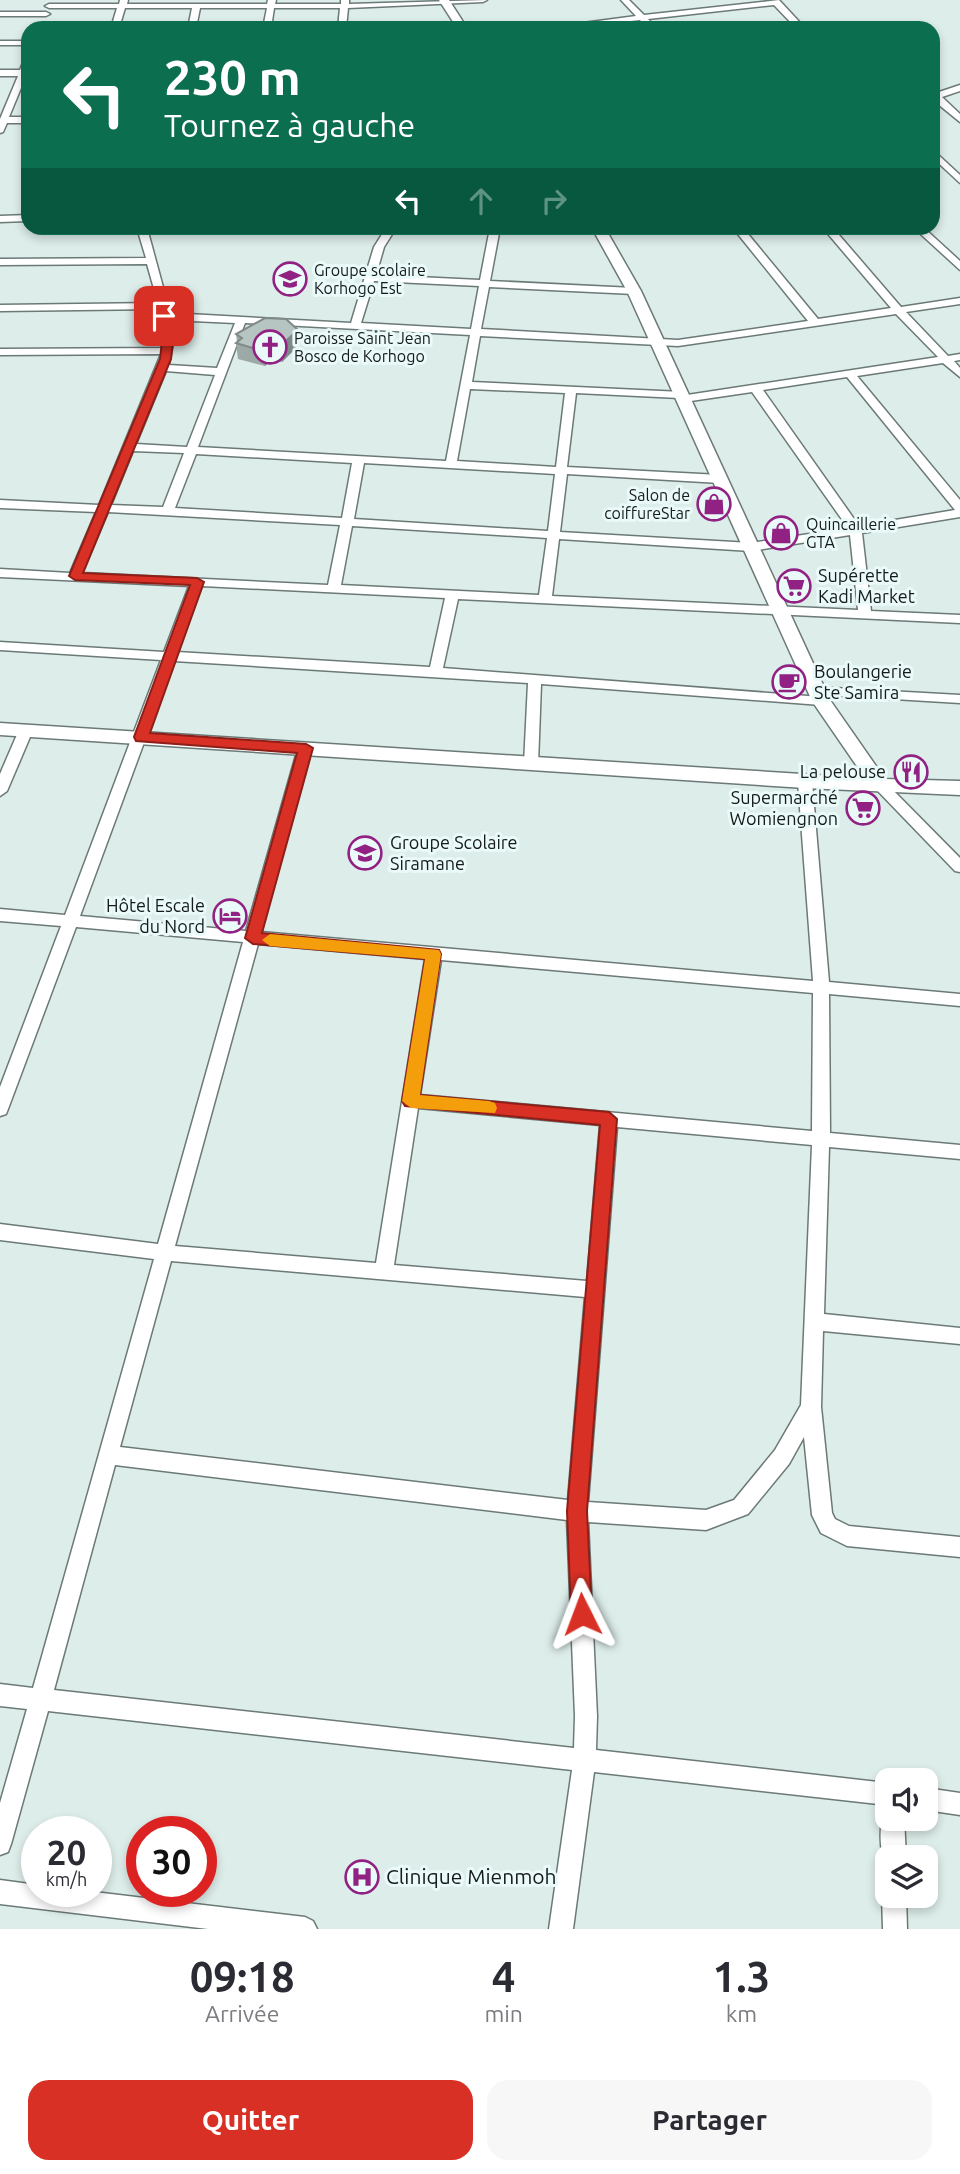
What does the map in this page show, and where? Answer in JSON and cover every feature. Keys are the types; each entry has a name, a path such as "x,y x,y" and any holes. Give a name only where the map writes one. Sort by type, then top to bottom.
{"street":[{"path":"0,14 49,7 123,3 197,6 483,0"},
{"path":"625,0 646,21"},
{"path":"608,21 776,1 795,21"},
{"path":"445,2 457,21"},
{"path":"117,21 123,3"},
{"path":"268,21 271,3"},
{"path":"343,21 345,3"},
{"path":"194,21 197,6"},
{"path":"0,43 21,43"},
{"path":"0,73 21,73"},
{"path":"0,131 5,104 21,88"},
{"path":"940,95 960,88"},
{"path":"940,101 960,119"},
{"path":"4,120 21,120"},
{"path":"940,158 956,171 960,180"},
{"path":"0,219 21,218"},
{"path":"75,576 163,368 167,351 163,311 144,235"},
{"path":"355,327 379,247 387,235"},
{"path":"451,463 494,235"},
{"path":"603,235 634,290 818,696 878,783 959,865"},
{"path":"744,235 816,324"},
{"path":"834,235 899,311 960,374"},
{"path":"926,235 960,267"},
{"path":"0,262 150,261"},
{"path":"369,278 634,290"},
{"path":"0,308 163,311 241,320 658,342 708,341 960,301"},
{"path":"168,510 241,320"},
{"path":"0,352 167,351"},
{"path":"465,385 683,397 755,389 960,358"},
{"path":"163,368 222,372"},
{"path":"0,504 168,510 751,547 960,511 849,373"},
{"path":"755,389 856,531 865,616"},
{"path":"545,601 571,391"},
{"path":"129,447 720,479"},
{"path":"334,589 359,459"},
{"path":"0,573 960,620"},
{"path":"0,1109 197,582"},
{"path":"436,672 452,597"},
{"path":"0,646 818,696 960,699"},
{"path":"531,764 535,679"},
{"path":"0,729 805,782 960,788"},
{"path":"0,791 26,730"},
{"path":"0,1844 38,1700 306,748"},
{"path":"805,782 821,987 821,1139 811,1407 822,1515 828,1526 847,1536 960,1547"},
{"path":"0,915 960,1000"},
{"path":"384,1272 433,954"},
{"path":"411,1101 960,1152"},
{"path":"561,1929 584,1762 586,1716 577,1511 609,1119"},
{"path":"0,1232 165,1253 594,1290"},
{"path":"815,1322 960,1336"},
{"path":"108,1455 577,1511 706,1520 741,1507 782,1457 811,1407"},
{"path":"0,1695 875,1793"},
{"path":"938,1801 960,1804"},
{"path":"0,1892 305,1929"},
{"path":"894,1908 895,1929"}],"building":[{"path":"265,318 286,319 298,330 280,346 269,346 263,351 236,343 242,338 236,334"}],"slow traffic":[{"path":"270,940 433,954 411,1101 489,1108"}],"place":[{"name":"Groupe scolaire Korhogo Est","path":"290,279"},
{"name":"Paroisse Saint Jean Bosco de Korhogo","path":"270,347"},
{"name":"Salon de coiffureStar","path":"714,504"},
{"name":"Quincaillerie GTA","path":"781,533"},
{"name":"Supérette Kadi Market","path":"794,586"},
{"name":"Boulangerie Ste Samira","path":"789,682"},
{"name":"La pelouse","path":"911,772"},
{"name":"Supermarché Womiengnon","path":"863,808"},
{"name":"Groupe Scolaire Siramane","path":"365,853"},
{"name":"Hôtel Escale du Nord","path":"230,916"},
{"name":"Clinique Mienmoh","path":"362,1877"}],"route":[{"path":"164,316 168,341 166,359 75,576 197,582 141,737 306,748 253,938 433,954 411,1101 609,1119 577,1511 582,1614"}]}
